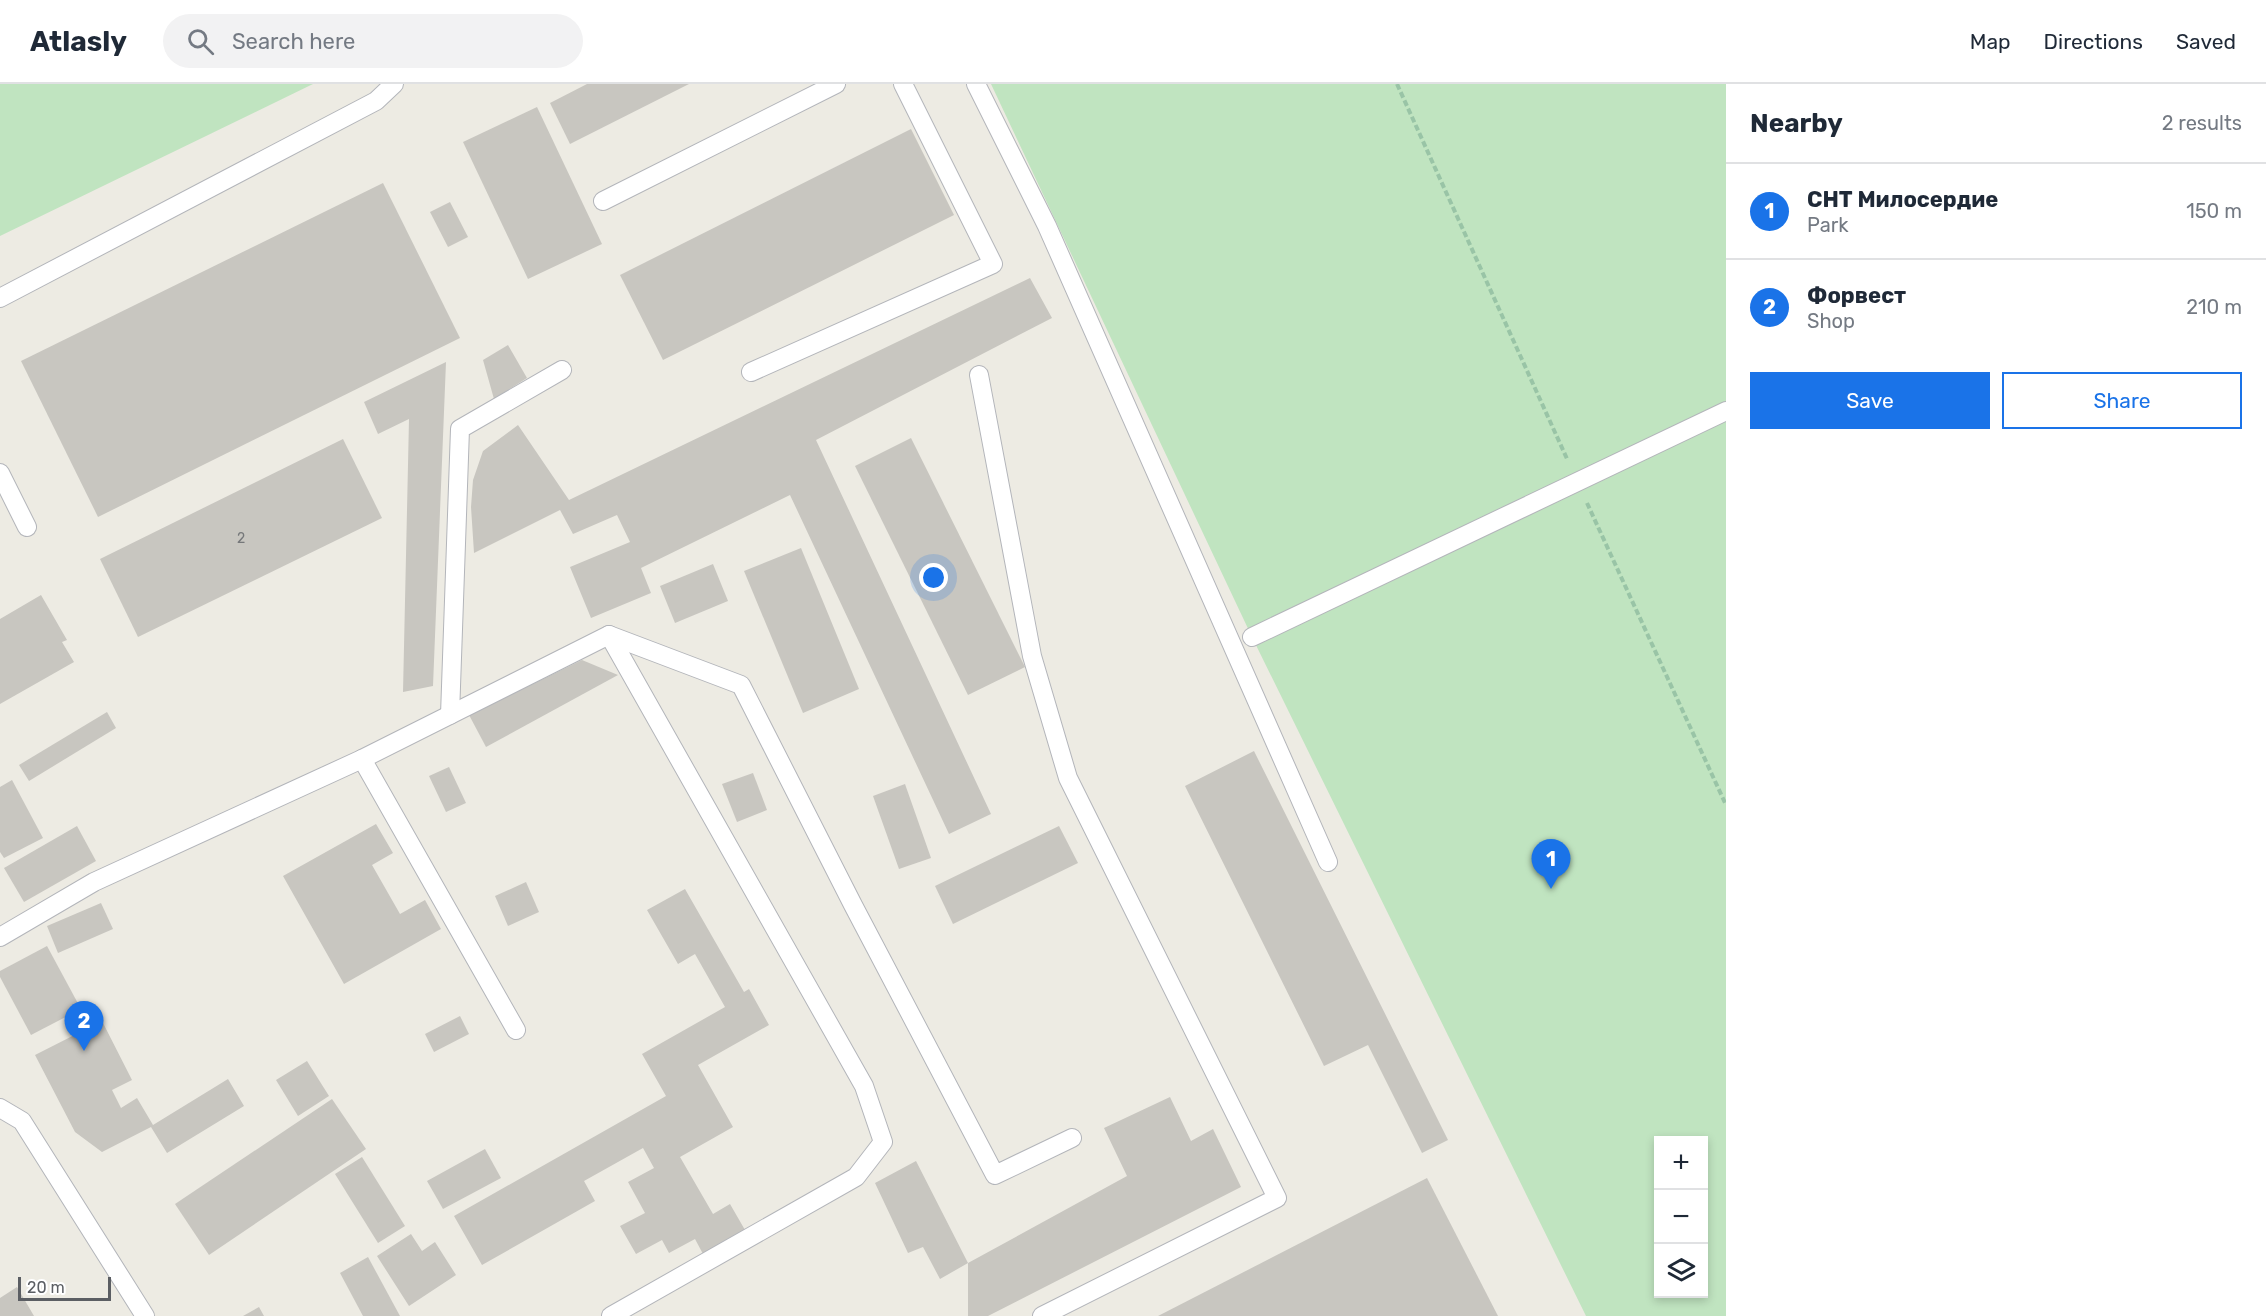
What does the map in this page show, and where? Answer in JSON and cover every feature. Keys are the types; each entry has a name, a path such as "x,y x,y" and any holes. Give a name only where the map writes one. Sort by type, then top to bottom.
{"lane":[{"path":"0,298 376,101 394,84"},
{"path":"603,201 836,84"},
{"path":"752,372 993,264 903,84"},
{"path":"976,84 1052,237 1328,862"},
{"path":"450,715 460,429 562,370"},
{"path":"979,375 1032,656 1068,778 1277,1198 1042,1316"},
{"path":"1252,637 1576,480 1726,411"},
{"path":"0,473 27,527"},
{"path":"609,635 864,1086 882,1142 856,1177 611,1316"},
{"path":"0,937 94,882 362,759 609,635 741,685 853,905 995,1175 1072,1138"},
{"path":"362,759 516,1030"},
{"path":"0,1108 22,1121 145,1316"}],"path":[{"path":"1397,84 1726,805"}],"green space":[{"path":"0,84 313,84 0,236"},
{"path":"991,84 1726,84 1726,1316 1586,1316 1252,637"}],"building":[{"path":"587,84 689,84 570,144 550,103"},
{"path":"537,107 602,244 528,279 463,142"},
{"path":"911,129 954,215 663,360 620,275"},
{"path":"383,183 460,338 98,517 21,361"},
{"path":"450,202 468,237 448,247 430,212"},
{"path":"1030,278 1052,318 816,440 991,814 949,834 790,495 641,568 651,593 591,618 570,567 630,542 617,515 573,534 560,510 474,553 471,507 473,480 483,451 518,425 569,500"},
{"path":"508,345 527,378 494,399 483,360"},
{"path":"446,362 433,686 403,692 409,419 378,434 364,402"},
{"path":"911,438 1025,667 968,695 855,466"},
{"path":"343,439 382,518 138,637 100,559"},
{"path":"801,548 859,689 803,713 744,571"},
{"path":"713,564 728,601 675,623 660,586"},
{"path":"41,595 67,640 62,642 74,662 0,704 0,619"},
{"path":"582,660 618,675 486,747 469,715"},
{"path":"107,712 116,728 29,781 19,765"},
{"path":"1254,751 1448,1140 1422,1153 1368,1045 1324,1066 1185,786"},
{"path":"449,767 466,803 446,812 429,776"},
{"path":"753,773 767,810 737,822 722,784"},
{"path":"12,780 43,838 4,858 0,852 0,787"},
{"path":"905,784 931,858 899,869 873,796"},
{"path":"376,824 393,853 372,865 400,914 425,900 441,929 344,984 283,876"},
{"path":"77,826 96,861 24,902 4,868"},
{"path":"1059,826 1078,863 953,924 935,886"},
{"path":"526,882 539,912 508,926 495,896"},
{"path":"685,889 744,992 749,989 769,1025 698,1065 733,1127 680,1157 713,1214 730,1204 745,1230 703,1254 695,1239 669,1253 662,1240 636,1254 620,1226 645,1213 628,1182 654,1168 643,1148 584,1181 595,1201 482,1265 454,1216 666,1096 642,1054 725,1007 695,954 678,964 647,910"},
{"path":"101,903 113,929 58,953 47,926"},
{"path":"47,946 81,1009 31,1035 0,977 0,971"},
{"path":"460,1016 469,1034 434,1052 425,1034"},
{"path":"102,1021 132,1080 112,1090 121,1108 137,1098 153,1125 228,1079 244,1106 167,1153 151,1127 102,1152 75,1132 35,1055"},
{"path":"307,1061 329,1096 298,1116 276,1080"},
{"path":"1170,1097 1191,1141 1213,1129 1241,1187 988,1316 968,1316 968,1263 1127,1176 1104,1128"},
{"path":"332,1099 366,1149 209,1255 175,1204"},
{"path":"485,1149 501,1178 443,1209 427,1181"},
{"path":"362,1157 405,1226 378,1243 335,1174"},
{"path":"916,1161 968,1263 940,1279 923,1247 908,1253 875,1183"},
{"path":"1427,1178 1498,1316 1158,1316"},
{"path":"411,1234 422,1251 435,1242 456,1275 409,1306 377,1256"},
{"path":"368,1257 400,1316 363,1316 340,1273"},
{"path":"17,1287 34,1316 0,1316 0,1298"},
{"path":"259,1307 264,1316 243,1316"}],"place":[{"name":"СНТ Милосердие","path":"1551,889"},
{"name":"Форвест","path":"84,1051"}]}
